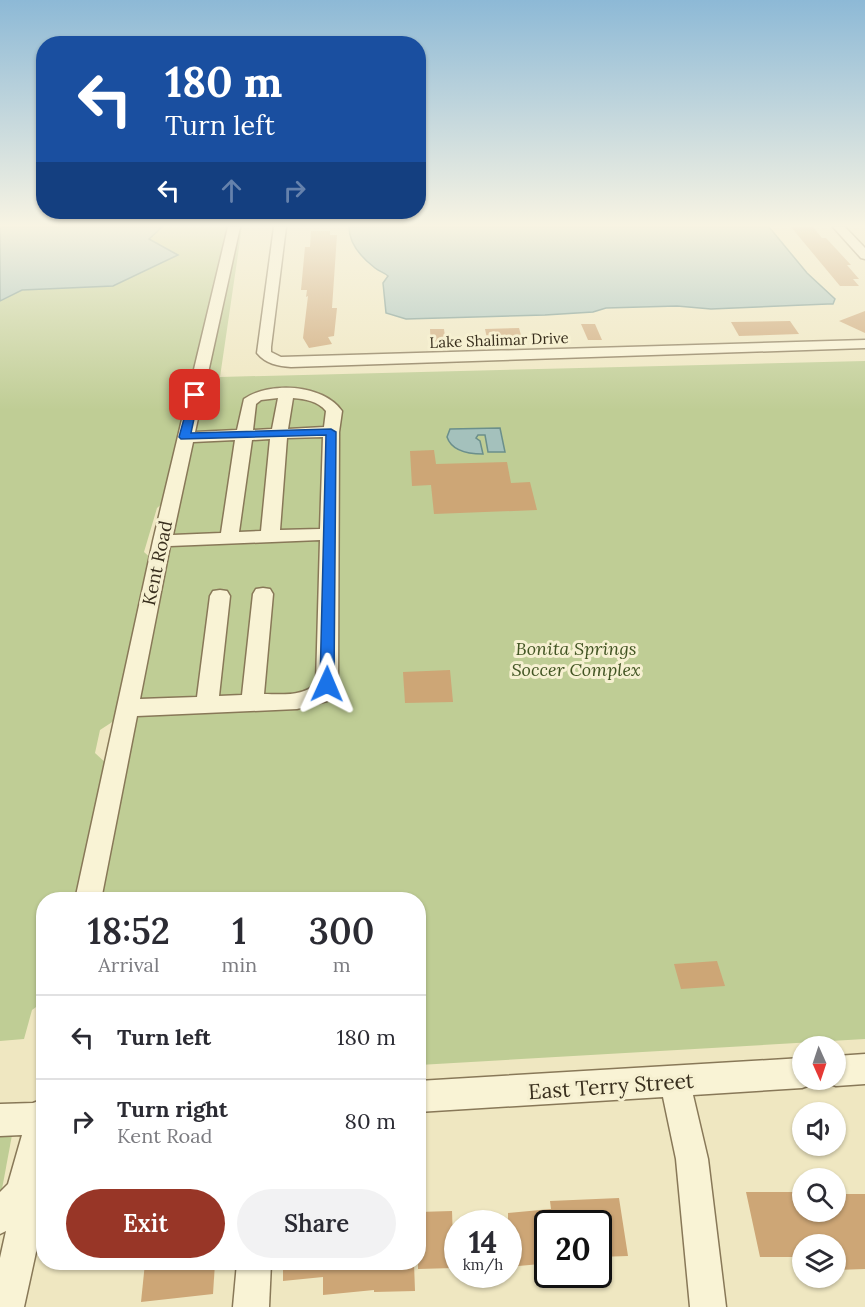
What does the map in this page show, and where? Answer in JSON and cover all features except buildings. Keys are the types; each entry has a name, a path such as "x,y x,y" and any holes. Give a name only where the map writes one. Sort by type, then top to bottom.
{"street":[{"name":"Kent Road","path":"90,892 184,437 219,288"},
{"name":"Lake Shalimar Drive","path":"272,288 264,353 269,358 280,362 865,344"},
{"path":"270,537 279,434 286,393"},
{"path":"127,708 306,700 319,695 327,684 333,407 302,393 286,393 252,399 249,402 229,538"},
{"path":"184,437 331,432"},
{"path":"162,541 329,534"},
{"path":"252,703 263,594"},
{"path":"207,705 220,596"},
{"path":"846,1070 865,1069"},
{"name":"East Terry Street","path":"426,1097 792,1074"},
{"path":"675,1082 692,1159 708,1307"},
{"path":"0,1120 36,1117"},
{"path":"6,1307 26,1220 11,1205 36,1136"},
{"path":"251,1307 254,1270"}],"green space":[{"name":"Bonita Springs Soccer Complex","path":"0,288 233,288 220,377 865,361 865,1039 846,1040 846,1036 792,1036 792,1043 426,1065 426,892 102,892 198,385 185,386 179,411 190,420 174,494 157,508 144,552 155,562 126,713 100,730 95,753 108,765 89,892 36,892 36,1007 32,1010 24,1039 0,1041"},
{"path":"12,1135 0,1200 0,1136"}],"water":[{"path":"0,288 68,288 22,290 0,301"},
{"path":"383,288 823,288 835,299 833,304 711,309 677,306 606,308 593,312 545,315 406,319 386,313"},
{"path":"500,428 505,452 488,452 485,435 478,435 476,438 480,441 483,454 467,453 457,449 447,437 450,429"}],"route":[{"path":"195,395 184,437 331,432 327,684"}]}
